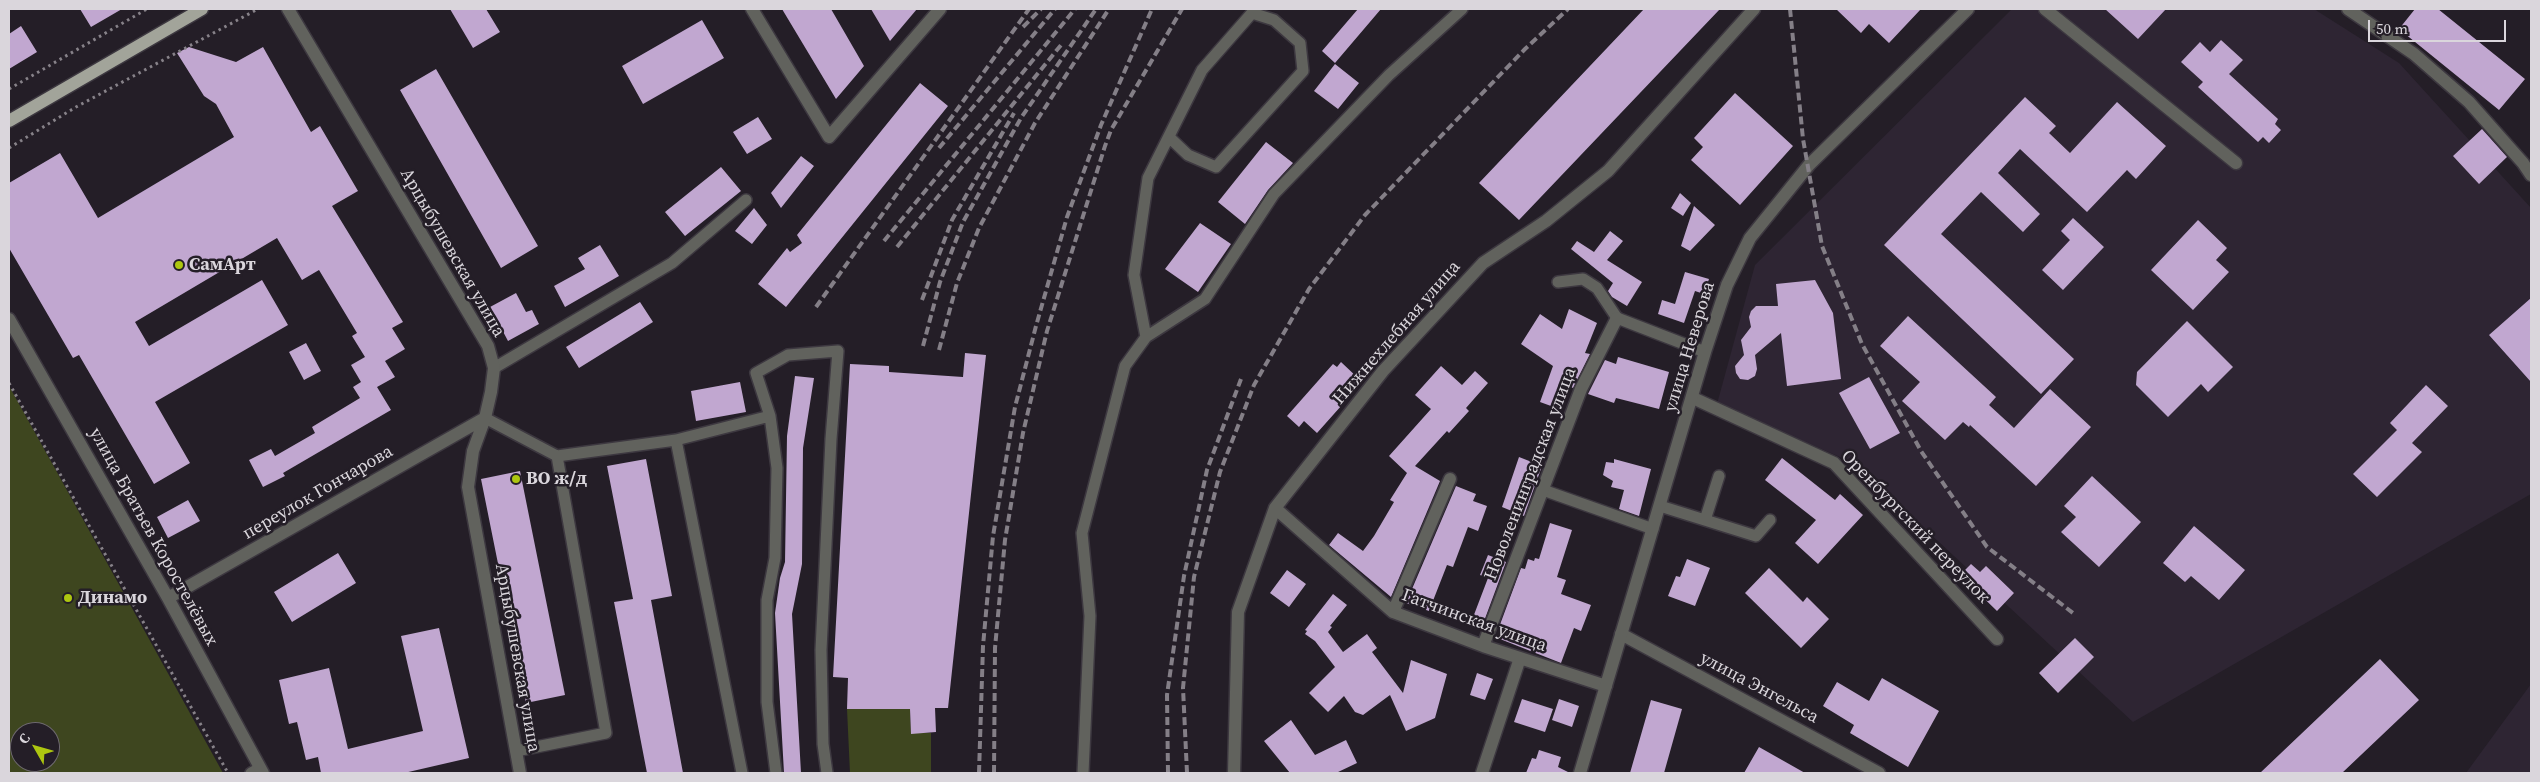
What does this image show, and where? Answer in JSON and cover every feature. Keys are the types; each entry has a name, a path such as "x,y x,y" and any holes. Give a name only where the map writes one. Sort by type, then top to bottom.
{"main road":[{"path":"9,121 202,9"}],"street":[{"name":"Арцыбушевская улица","path":"288,9 488,346 494,368 492,392 473,451 468,487 520,773"},
{"path":"752,9 829,137 940,9"},
{"name":"Нижнехлебная улица","path":"1234,773 1238,612 1275,508 1383,371 1483,263 1546,221 1608,171 1754,9"},
{"name":"улица Неверова","path":"1580,773 1693,398 1705,352 1727,285 1750,238 1809,165 1968,9"},
{"path":"2045,9 2236,163"},
{"path":"2348,9 2414,54 2469,102 2523,163 2531,175"},
{"name":"Новоленинградская улица","path":"1483,646 1580,389 1617,318"},
{"name":"улица Братьев Коростелёвых","path":"9,319 168,598 258,771"},
{"name":"Оренбургский переулок","path":"1693,398 1834,463 1997,639"},
{"name":"переулок Гончарова","path":"168,598 485,418"},
{"path":"1393,612 1450,479"},
{"name":"Гатчинская улица","path":"1275,508 1393,612 1483,646 1606,686"},
{"name":"улица Энгельса","path":"1621,634 1879,773"},
{"path":"1482,773 1520,658"}],"lane":[{"path":"1083,773 1090,616 1082,533 1125,366 1146,337 1205,299 1274,194 1389,75 1462,9"},
{"path":"1146,337 1134,275 1148,178 1202,70 1252,13 1274,20 1300,43 1303,71 1216,167 1188,155 1169,137"},
{"path":"494,368 672,264 746,200"},
{"path":"1558,282 1583,279 1597,288 1617,318 1705,352"},
{"path":"776,773 767,702 767,600 774,558 777,468 770,416 756,373 788,355 838,351 831,439 821,650 823,744 827,773"},
{"path":"485,418 556,456 676,440 770,416"},
{"path":"676,440 742,773"},
{"path":"516,751 606,734 556,456"},
{"path":"1705,520 1719,476"},
{"path":"1543,490 1653,529"},
{"path":"1660,506 1756,536 1770,520"}],"path":[{"path":"9,90 147,9"},
{"path":"245,9 248,14"},
{"path":"9,148 76,107 258,9"},
{"path":"9,383 228,773"}],"shaded area":[{"path":"2012,9 2314,9 2399,63 2531,208 2531,494 2133,722 1885,492 1840,457 1717,404 1755,265"},
{"path":"2531,684 2531,773 2466,773"}],"green space":[{"name":"Динамо","path":"9,386 223,773 9,773"},
{"path":"847,709 910,709 911,733 931,733 931,773 850,773"}],"building":[{"path":"80,9 122,9 91,27"},
{"path":"450,9 486,9 500,32 473,48"},
{"path":"782,9 831,9 864,66 836,99"},
{"path":"871,9 917,9 890,41"},
{"path":"1358,9 1381,9 1335,63 1322,51"},
{"path":"1644,9 1720,9 1519,220 1479,183"},
{"path":"1836,9 1921,9 1889,43 1869,24 1861,33"},
{"path":"2105,9 2166,9 2138,39"},
{"path":"2415,9 2438,9 2525,79 2499,110 2399,29"},
{"path":"702,20 724,58 643,104 622,66"},
{"path":"21,26 37,52 9,69 9,34"},
{"path":"2221,40 2243,60 2229,74 2278,119 2275,124 2281,130 2269,143 2263,137 2258,142 2198,87 2203,82 2181,62 2200,42 2210,52"},
{"path":"189,47 236,62 263,47 311,132 320,126 358,191 332,206 403,322 392,328 405,349 385,361 395,377 377,387 391,410 283,473 285,476 263,487 249,460 271,449 275,456 315,433 312,427 360,398 353,387 361,382 351,365 365,357 352,336 357,333 319,270 302,280 277,238 135,322 149,346 262,280 288,325 155,402 190,463 154,484 79,355 73,358 9,248 9,183 60,153 98,218 234,137 216,104 204,96 177,53"},
{"path":"1335,64 1359,83 1338,109 1314,91"},
{"path":"436,69 538,246 501,268 400,90"},
{"path":"920,83 948,106 786,307 758,284 787,248 790,252 802,243 797,235"},
{"path":"1735,93 1793,146 1740,205 1691,160 1703,147 1694,138"},
{"path":"2025,97 2056,126 2049,133 2070,153 2117,102 2166,146 2136,179 2127,170 2087,212 2020,149 1998,173 2040,214 2023,232 1981,192 1941,234 2074,359 2041,394 1884,245"},
{"path":"758,117 772,139 747,154 733,132"},
{"path":"2482,129 2507,157 2479,184 2453,156"},
{"path":"1266,142 1293,163 1268,190 1245,224 1218,202"},
{"path":"801,156 814,166 781,208 771,193"},
{"path":"721,167 741,191 685,236 665,212"},
{"path":"1680,193 1691,203 1683,216 1671,208"},
{"path":"1694,206 1715,225 1690,251 1681,246"},
{"path":"754,208 767,225 752,244 735,231"},
{"path":"2073,218 2104,247 2063,290 2042,270 2070,240 2061,231"},
{"path":"2198,220 2227,248 2216,260 2229,272 2193,310 2151,270"},
{"path":"1200,223 1231,244 1198,292 1165,269"},
{"path":"1610,231 1623,241 1607,260 1642,282 1627,306 1612,297 1608,291 1613,283 1571,249 1577,241 1594,252"},
{"path":"600,245 619,276 565,307 554,286 585,269 578,258"},
{"path":"1685,272 1709,279 1704,294 1695,291 1684,323 1658,314 1662,300 1675,304"},
{"path":"1815,280 1833,313 1841,379 1787,386 1781,333 1755,355 1757,369 1755,376 1748,380 1740,379 1736,373 1735,366 1744,355 1741,340 1751,327 1749,317 1751,311 1756,306 1778,306 1776,284"},
{"path":"516,293 526,312 532,310 539,324 508,341 490,307"},
{"path":"2531,298 2531,382 2489,335"},
{"path":"640,302 653,322 579,368 566,347"},
{"path":"1569,309 1597,323 1585,353 1590,354 1573,388 1571,387 1562,410 1540,402 1553,366 1521,344 1540,314 1562,329"},
{"path":"1908,316 1996,397 1989,405 2014,428 2050,389 2091,427 2036,486 1970,425 1969,427 1963,422 1945,440 1902,401 1920,382 1880,346"},
{"path":"2187,321 2233,367 2208,392 2201,384 2168,417 2136,385 2137,372"},
{"path":"306,343 321,371 304,380 289,352"},
{"path":"965,353 986,355 948,708 935,708 936,732 911,734 910,709 847,709 848,678 833,677 850,364 889,366 889,372 963,377"},
{"path":"1618,357 1669,372 1659,409 1616,398 1614,403 1588,394 1605,360 1616,364"},
{"path":"1341,362 1359,379 1355,384 1358,387 1317,433 1304,421 1299,427 1287,416 1333,364 1337,367"},
{"path":"1441,366 1462,385 1475,371 1488,383 1466,408 1469,411 1449,433 1447,431 1415,466 1440,481 1391,597 1329,545 1338,533 1363,551 1374,536 1394,502 1390,500 1407,473 1389,456 1431,409 1415,395"},
{"path":"795,376 814,378 803,448 802,564 792,614 801,773 784,773 775,613 780,578 785,562 787,436"},
{"path":"1869,377 1900,433 1870,449 1839,393"},
{"path":"740,382 746,412 696,421 691,391"},
{"path":"2426,385 2448,406 2412,443 2422,452 2377,497 2353,474 2397,430 2390,423"},
{"path":"1519,457 1542,466 1524,516 1502,507"},
{"path":"1782,458 1835,500 1840,494 1863,515 1818,564 1795,543 1816,520 1765,480"},
{"path":"646,459 672,596 651,600 683,773 647,773 614,602 633,599 607,466"},
{"path":"1614,459 1651,469 1639,516 1619,509 1624,490 1611,487 1613,481 1603,475 1606,462 1614,463"},
{"path":"520,471 565,695 526,703 481,479"},
{"path":"2092,476 2141,522 2099,567 2061,532 2076,517 2064,506"},
{"path":"1456,486 1476,494 1473,501 1487,506 1478,531 1468,527 1453,567 1447,565 1429,611 1406,603"},
{"path":"188,500 200,521 168,538 157,517"},
{"path":"1550,523 1572,530 1557,577 1566,580 1561,594 1591,605 1581,631 1574,628 1561,663 1500,639 1502,632 1498,630 1521,568 1525,569 1528,559 1534,561 1535,558 1539,559"},
{"path":"2194,526 2245,570 2219,600 2191,576 2185,582 2163,563"},
{"path":"338,553 356,583 292,622 274,592"},
{"path":"1488,555 1506,562 1483,624 1472,620 1488,578 1480,575"},
{"path":"1687,559 1710,568 1695,606 1668,596 1676,576 1680,577"},
{"path":"1971,564 1980,572 1986,566 2014,593 1997,611 1960,575"},
{"path":"1769,568 1803,602 1807,597 1829,619 1801,648 1745,593"},
{"path":"1287,570 1306,584 1289,607 1270,593"},
{"path":"1333,594 1347,605 1330,626 1332,627 1328,632 1343,652 1367,634 1377,648 1372,652 1403,693 1411,660 1447,674 1435,718 1406,731 1390,695 1363,715 1355,712 1344,696 1328,712 1309,693 1335,667 1315,641 1305,634 1307,631 1305,630"},
{"path":"439,628 469,758 404,773 321,773 318,757 306,760 297,722 289,724 279,680 329,668 348,749 423,731 401,636"},
{"path":"2075,638 2094,657 2058,693 2039,673"},
{"path":"2380,659 2419,700 2342,773 2260,773"},
{"path":"1477,673 1493,679 1485,700 1470,695"},
{"path":"1882,678 1939,711 1908,767 1850,733 1854,725 1823,706 1837,682 1869,701"},
{"path":"1522,699 1553,709 1545,732 1514,722"},
{"path":"1559,699 1579,706 1572,727 1552,720"},
{"path":"1651,700 1682,709 1664,773 1630,773"},
{"path":"1291,720 1315,755 1346,740 1357,763 1336,773 1290,773 1264,741"},
{"path":"1759,747 1805,773 1744,773"},
{"path":"1539,750 1561,757 1558,767 1570,773 1526,773 1532,758 1536,759"}],"railway":[{"path":"816,307 1029,9"},
{"path":"1023,27 1041,9"},
{"path":"939,148 1055,9"},
{"path":"884,241 1075,9"},
{"path":"923,346 940,282 963,222 1021,118 1096,9"},
{"path":"939,350 957,283 979,228 1035,123 1109,9"},
{"path":"979,773 983,646 993,536 1015,407 1067,217 1101,125 1152,9"},
{"path":"994,773 995,648 1005,540 1023,433 1047,331 1111,130 1182,9"},
{"path":"1187,773 1183,688 1194,577 1220,472 1254,385 1309,289 1365,215 1525,49 1568,9"},
{"path":"1790,9 1803,139 1822,246 1862,344 1921,451 1987,547 2073,613"},
{"path":"897,247 1061,45"},
{"path":"922,300 952,220 1014,113"},
{"path":"1168,773 1167,695 1184,576 1207,470 1241,379"}],"place":[{"name":"СамАрт","path":"179,265"},
{"name":"ВО ж/д","path":"516,479"},
{"name":"Динамо","path":"68,598"}]}
